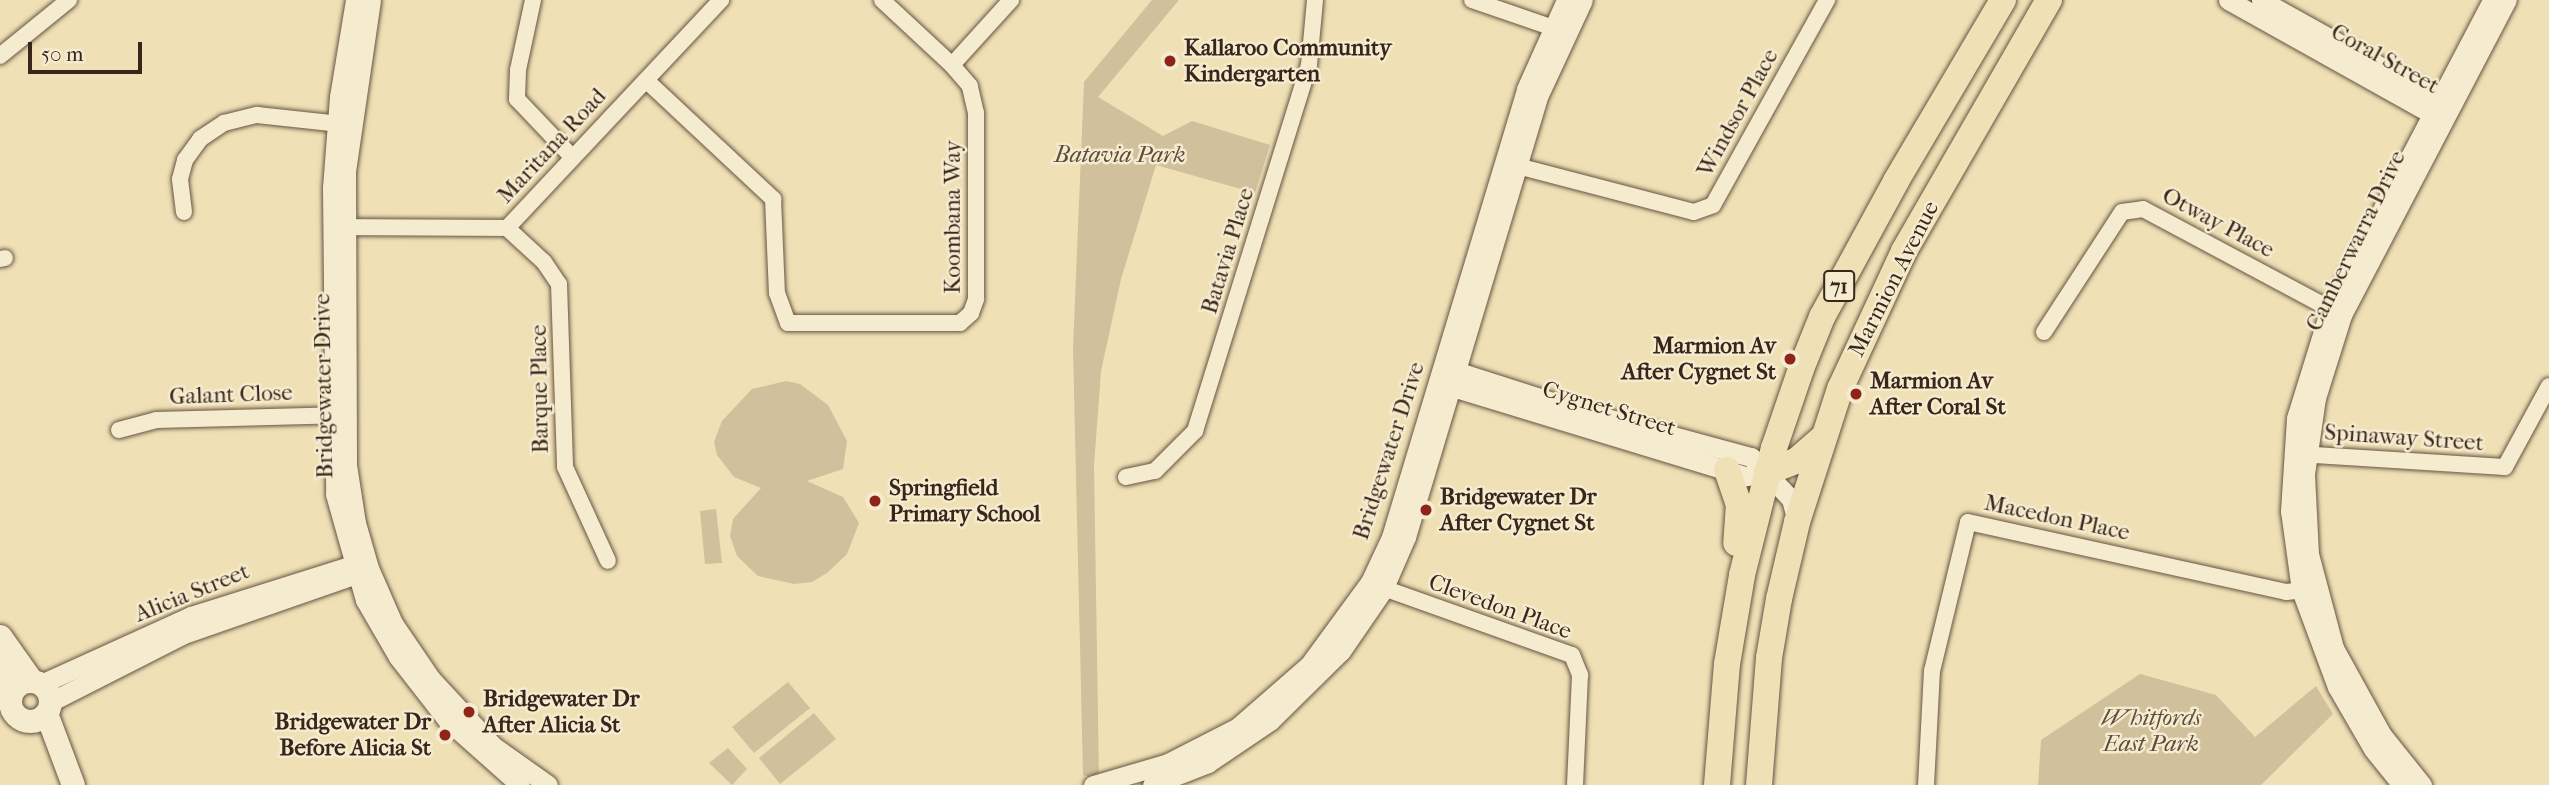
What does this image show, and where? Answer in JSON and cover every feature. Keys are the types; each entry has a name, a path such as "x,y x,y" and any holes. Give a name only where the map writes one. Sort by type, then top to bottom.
{"highway":[{"name":"Marmion Avenue","path":"1717,785 1727,664 1767,472 1822,317 2003,0"},
{"name":"Marmion Avenue","path":"1759,785 1769,658 1797,522 1822,439 1870,320 1904,251 2049,0"},
{"path":"1767,472 1796,461 1822,439"},
{"path":"1727,470 1740,517 1719,644 1727,664"}],"main road":[{"path":"0,636 39,700 74,785"},
{"path":"0,666 11,694 13,713 39,700"},
{"path":"11,694 19,684 39,700 59,785"}],"street":[{"path":"0,56 69,0"},
{"name":"Bridgewater Drive","path":"355,0 344,125 339,227 339,415 361,568 379,628 418,686 476,751 534,783"},
{"name":"Bridgewater Drive","path":"344,125 370,0"},
{"path":"533,0 518,70 517,99 571,156"},
{"name":"Maritana Road","path":"339,227 507,228 571,156 647,81 721,0"},
{"path":"881,0 952,65 1012,0"},
{"name":"Batavia Place","path":"1126,477 1155,471 1195,431 1308,65 1315,0"},
{"path":"1472,0 1558,30"},
{"name":"Bridgewater Drive","path":"1152,785 1208,763 1270,721 1341,651 1377,586 1391,537 1447,377 1510,164 1558,30 1566,0"},
{"name":"Bridgewater Drive","path":"1558,30 1583,0"},
{"name":"Windsor Place","path":"1510,164 1694,212 1713,205 1827,0"},
{"name":"Coral Street","path":"2228,0 2442,110"},
{"name":"Coral Street","path":"2261,0 2442,110"},
{"name":"Camberwarra Drive","path":"2442,110 2492,0"},
{"name":"Camberwarra Drive","path":"2402,785 2374,749 2337,687 2308,590 2300,454 2336,312 2442,110 2507,0"},
{"name":"Koombana Way","path":"647,81 773,200 777,293 788,323 946,326 966,319 976,299 976,103 970,86 952,65"},
{"path":"184,212 180,179 185,160 200,139 224,123 257,116 344,125"},
{"name":"Otway Place","path":"2044,332 2122,212 2143,209 2336,312"},
{"name":"Barque Place","path":"507,228 544,262 559,284 565,467 608,561"},
{"name":"Cygnet Street","path":"1447,377 1751,457 1791,499 1797,522"},
{"name":"Cygnet Street","path":"1447,377 1746,476 1767,472"},
{"name":"Spinaway Street","path":"2300,454 2505,467 2549,386"},
{"name":"Galant Close","path":"119,430 156,420 339,415"},
{"name":"Macedon Place","path":"1926,785 1932,671 1968,522 2286,592 2308,590"},
{"name":"Alicia Street","path":"39,700 191,616 361,568"},
{"name":"Bridgewater Drive","path":"1093,785 1168,763 1238,727 1308,665 1377,586"},
{"name":"Clevedon Place","path":"1377,586 1572,655 1580,675 1575,785"},
{"name":"Camberwarra Drive","path":"2308,590 2359,696 2382,735 2422,785"}],"green space":[{"name":"Batavia Park","path":"1152,0 1179,0 1098,97 1163,136 1192,121 1270,145 1255,193 1156,165 1121,279 1101,371 1094,465 1099,780 1083,775 1073,348 1084,82"},
{"path":"786,381 800,384 828,405 847,441 843,469 807,481 843,497 859,523 847,554 827,573 812,582 794,584 758,576 737,556 730,536 733,519 761,488 734,477 717,455 714,442 722,421 752,389"},
{"path":"716,509 722,563 705,564 700,511"},
{"name":"Whitfords East Park","path":"2140,674 2216,695 2255,737 2316,686 2333,714 2261,785 2038,785 2041,740"},
{"path":"788,682 810,708 754,753 732,727"},
{"path":"814,713 836,739 780,784 759,758"},
{"path":"728,748 747,769 732,785 709,763"}],"place":[{"name":"Kallaroo Community Kindergarten","path":"1170,61"},
{"name":"Marmion Av After Cygnet St","path":"1790,359"},
{"name":"Marmion Av After Coral St","path":"1856,394"},
{"name":"Springfield Primary School","path":"875,501"},
{"name":"Bridgewater Dr After Cygnet St","path":"1426,510"},
{"name":"Bridgewater Dr After Alicia St","path":"469,712"},
{"name":"Bridgewater Dr Before Alicia St","path":"445,735"}]}
